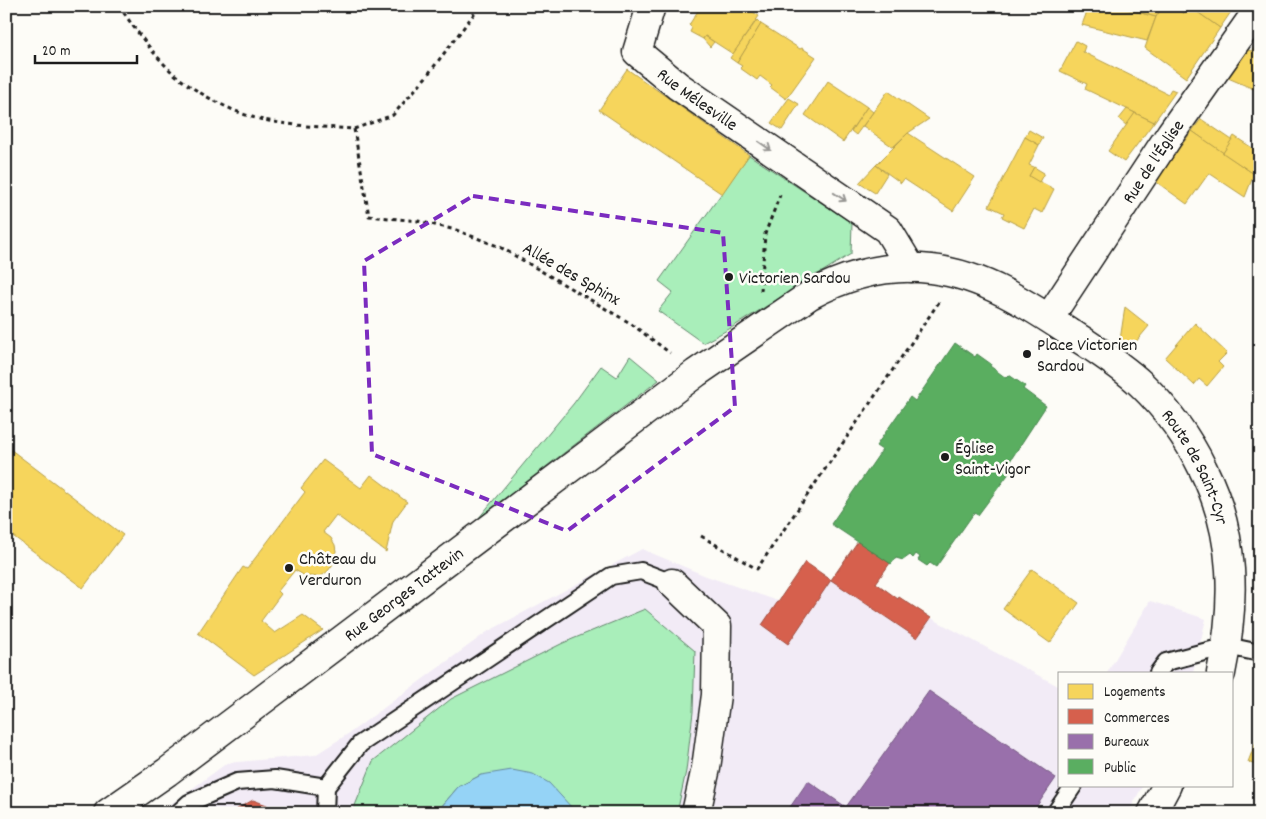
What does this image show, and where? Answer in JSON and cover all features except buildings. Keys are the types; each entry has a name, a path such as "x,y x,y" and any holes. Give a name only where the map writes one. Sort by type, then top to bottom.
{"main road":[{"name":"Rue Mélesville","path":"651,6 637,52 678,86 888,230 911,268"},
{"name":"Rue de l'Église","path":"1049,318 1171,132 1260,7"},
{"name":"Route de Saint-Cyr","path":"911,268 930,269 958,275 990,286 1049,318 1120,366 1141,384 1166,411 1186,438 1203,469 1218,506 1224,531 1230,565 1232,599 1227,646 1221,672"},
{"name":"Rue Georges Tattevin","path":"108,813 167,772 696,373 810,295 839,282 876,271 911,268"},
{"path":"672,583 717,626 716,695 706,768 696,813"},
{"path":"1152,813 1166,786"}],"lane":[{"path":"325,813 326,787 360,744 611,576 641,571 672,583"},
{"path":"1159,672 1166,662 1227,646 1260,653"},
{"path":"178,813 189,803 237,782 275,779 326,787"},
{"path":"1055,813 1073,786"}],"path":[{"path":"119,6 139,34 172,72 207,98 255,118 305,126 354,129 393,115 426,77 480,6"},
{"path":"381,6 402,11 404,6"},
{"name":"Allée des Sphinx","path":"354,129 369,216 418,221 456,230 500,247 630,323 696,373"},
{"path":"761,329 764,234 781,193"},
{"path":"701,536 757,568 958,275"}],"highlighted area":[{"path":"473,196 723,233 735,407 567,531 372,454 364,261"}],"shaded area":[{"path":"642,549 706,576 778,601 805,562 917,638 931,618 1058,686 1058,786 1142,786 1128,813 159,813 227,763 315,755 351,732 487,632"},
{"path":"1150,601 1206,619 1193,672 1108,672"}],"green space":[{"path":"749,155 852,223 851,254 731,328 703,343 658,311 673,292 659,281"},
{"path":"630,356 659,380 478,519 574,403 601,366 617,377"},
{"path":"645,609 695,651 693,712 686,771 677,813 575,813 573,809 481,775 458,787 436,813 352,813 373,761 451,699 563,643"}],"water":[{"path":"512,770 533,774 549,783 575,813 436,813 458,787 481,775"}],"place":[{"name":"Victorien Sardou","path":"729,277"},
{"name":"Place Victorien Sardou","path":"1027,354"},
{"name":"Église Saint-Vigor","path":"945,457"},
{"name":"Château du Verduron","path":"289,568"}]}
